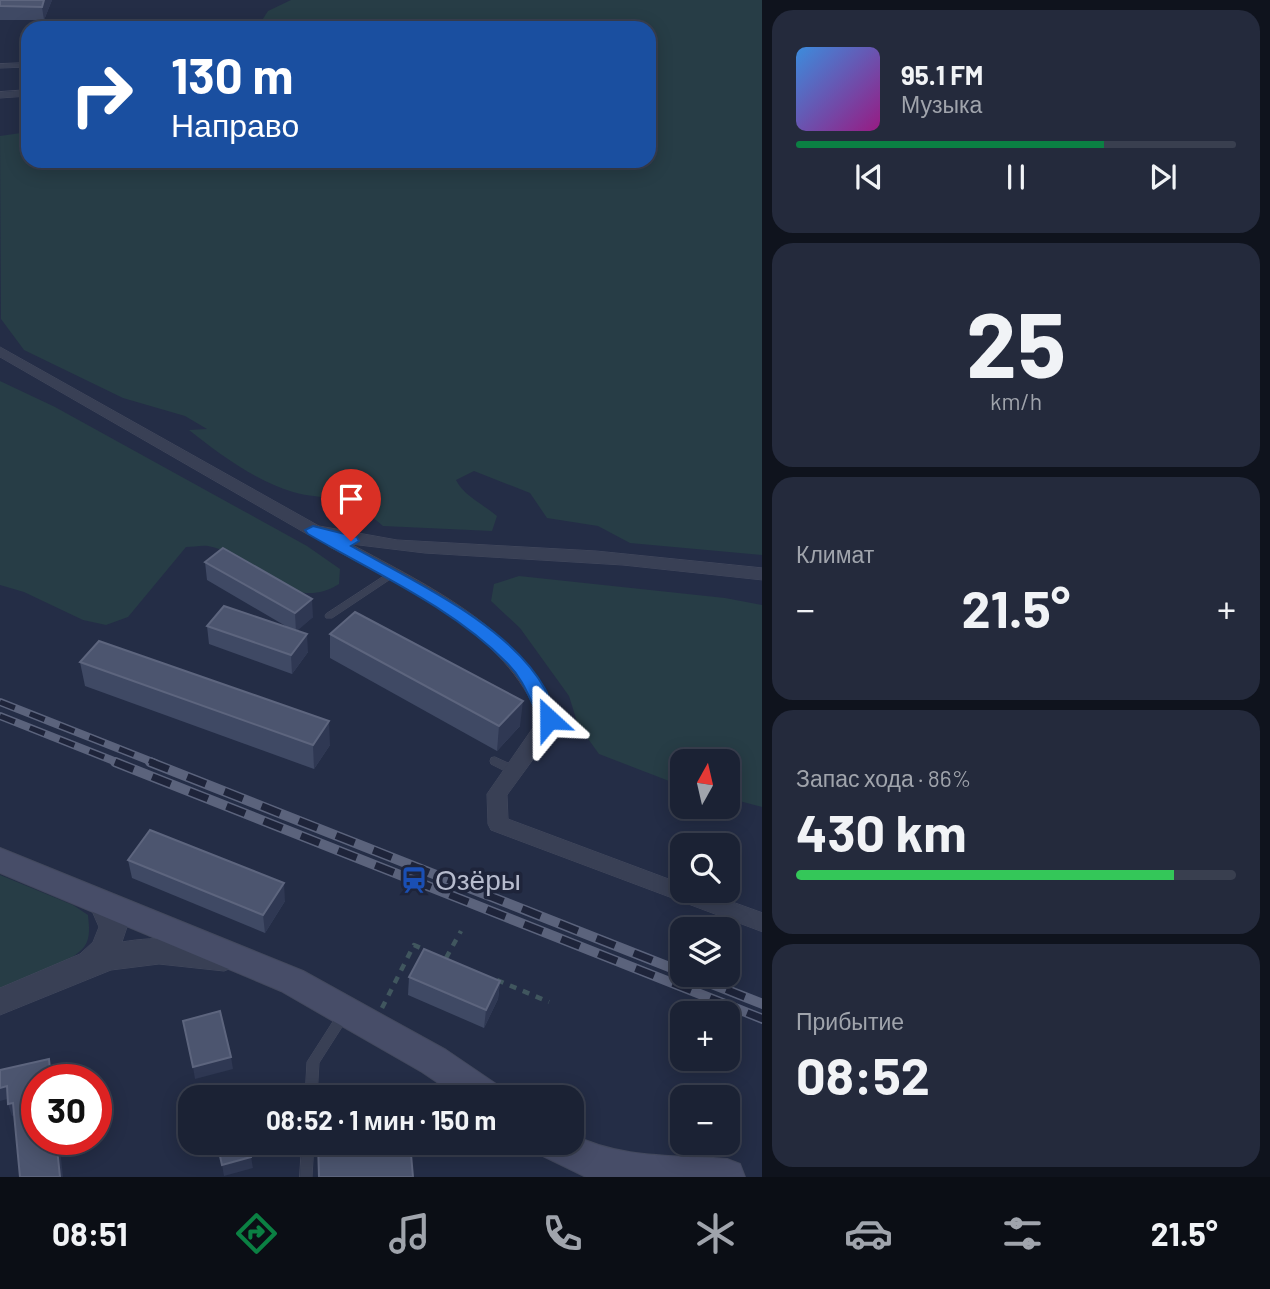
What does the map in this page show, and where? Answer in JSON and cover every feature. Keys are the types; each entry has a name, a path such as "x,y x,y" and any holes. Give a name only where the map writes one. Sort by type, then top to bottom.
{"main road":[{"path":"0,860 292,981 434,1060 470,1085"},
{"path":"574,1159 621,1168 727,1177"}],"street":[{"path":"0,95 21,94"},
{"path":"0,351 393,574 458,613 514,659 538,691 549,719 505,766 497,794 498,824 762,923"},
{"path":"313,530 351,541 387,546 541,553 762,573"},
{"path":"90,963 105,950 114,927 103,904"},
{"path":"0,1002 90,963 123,953 147,950 243,960"}],"lane":[{"path":"0,66 21,65"},
{"path":"329,616 393,574"},
{"path":"312,1085 313,1062 359,1018"},
{"path":"306,1177 307,1155"}],"path":[{"path":"446,958 461,932"},
{"path":"359,1018 414,945 457,963"},
{"path":"492,978 549,1002"}],"shaded area":[{"path":"291,0 762,0 762,555 630,543 598,526 547,518 530,493 474,471 456,480 469,495 497,516 492,531 383,526 359,506 358,497 301,494 265,481 238,466 189,430 207,429 185,416 123,398 24,350 1,319 0,136 21,133 21,168 656,168 656,21 262,21 268,11"},
{"path":"0,381 55,407 307,546 340,569 339,584 321,592 303,593 272,580 225,551 208,546 186,547 128,617 106,625 83,620 24,592 0,585"},
{"path":"519,576 725,598 762,605 762,807 740,801 740,749 670,749 670,781 599,754 578,725 569,696 520,628 491,601 494,584"},
{"path":"0,875 73,905 88,915 89,936 84,947 68,960 0,989"}],"building":[{"path":"0,0 44,0 42,7 0,6"},
{"path":"223,548 312,599 295,613 205,562"},
{"path":"224,606 307,634 291,655 207,626"},
{"path":"355,612 523,701 499,726 330,634"},
{"path":"99,641 329,721 313,745 80,662"},
{"path":"150,830 284,883 263,915 128,860"},
{"path":"424,949 500,981 486,1010 409,977"},
{"path":"220,1011 231,1057 193,1067 183,1021"},
{"path":"49,1059 49,1064 27,1064"},
{"path":"21,1065 21,1155 58,1155 60,1177 20,1177 13,1103 8,1104 7,1086 0,1088 0,1070"},
{"path":"220,1155 251,1155 251,1157 222,1165"},
{"path":"318,1155 411,1155 413,1177 319,1177"}],"railway":[{"path":"0,702 155,763"},
{"path":"0,716 119,763"},
{"path":"115,762 762,1019"},
{"path":"150,762 670,967"},
{"path":"720,987 762,1004"}],"place":[{"name":"Озёры","path":"414,880"}],"route":[{"path":"351,541 313,530 458,613 514,659 538,691 549,719"}]}
